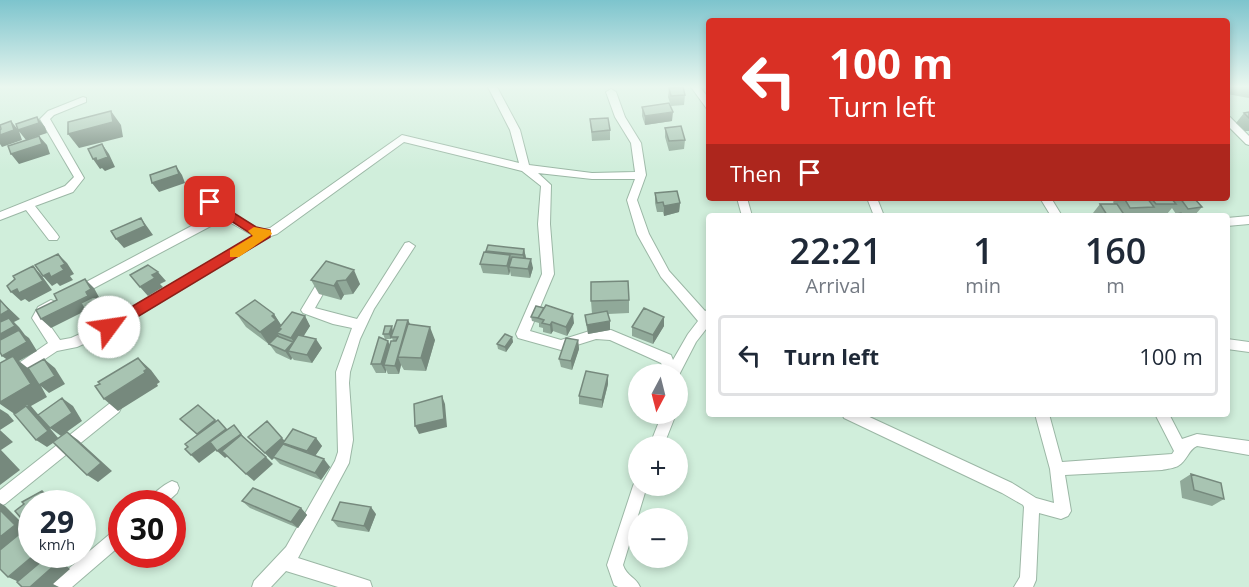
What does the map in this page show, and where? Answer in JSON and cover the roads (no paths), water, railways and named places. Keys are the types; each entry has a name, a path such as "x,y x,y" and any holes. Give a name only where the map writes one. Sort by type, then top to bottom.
{"street":[{"path":"0,216 69,189 79,178 45,119 50,114"},
{"path":"507,114 515,130 525,168 546,185 544,224 548,274 522,334 561,345 596,334 611,335 651,350 666,359 669,364"},
{"path":"619,114 636,143 641,174 632,200 643,234 665,274 706,316"},
{"path":"1230,122 1246,139"},
{"path":"1230,133 1246,139"},
{"path":"0,383 54,346 73,343 109,327 266,234 338,186 402,138 428,142 525,168 592,176 641,174"},
{"path":"196,190 224,214 260,234 266,234"},
{"path":"27,204 53,237"},
{"path":"54,346 55,342 38,318 42,310 224,214"},
{"path":"1230,222 1249,220"},
{"path":"260,587 292,553 342,463 347,447 343,372 362,325 409,246"},
{"path":"329,274 312,298 307,310 333,320 362,325"},
{"path":"679,364 692,338 706,318"},
{"path":"1230,344 1249,347"},
{"path":"0,499 114,408"},
{"path":"855,417 1007,488 1032,504 1051,511 1063,511 1058,469 1043,417"},
{"path":"1164,417 1181,452"},
{"path":"1058,469 1146,466 1176,460 1187,444 1197,440 1249,448"},
{"path":"622,584 615,573 616,558 637,496"},
{"path":"1022,587 1028,580 1032,504"},
{"path":"60,587 108,545"},
{"path":"284,562 364,587"}]}
